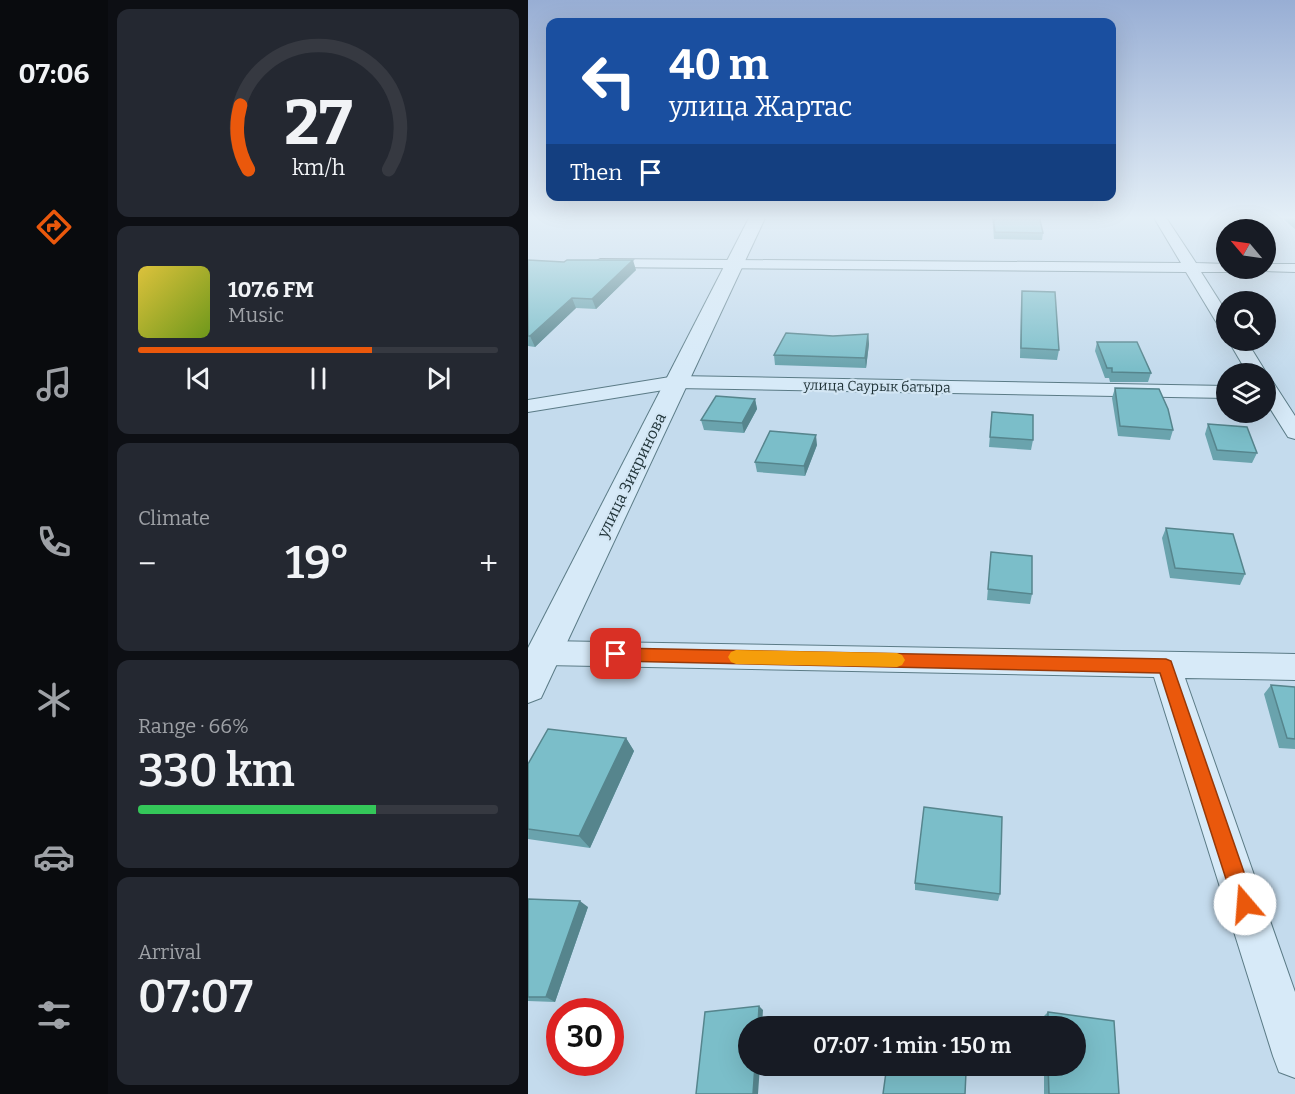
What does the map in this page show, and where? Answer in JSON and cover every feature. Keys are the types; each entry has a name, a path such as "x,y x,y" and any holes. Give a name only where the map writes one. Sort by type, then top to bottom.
{"street":[{"name":"улица Зикринова","path":"528,686 733,267"},
{"path":"1046,267 1216,268"},
{"path":"1190,268 1216,309"},
{"path":"1276,268 1295,268"},
{"name":"улица Саурык батыра","path":"528,406 676,382 1216,392"},
{"path":"1276,391 1295,393"},
{"path":"1276,404 1295,433"},
{"path":"545,653 1295,667"},
{"path":"1166,666 1295,1056"}],"building":[{"path":"528,267 626,267 592,299 572,298 528,336"},
{"path":"1022,291 1055,292 1059,350 1021,348"},
{"path":"786,333 833,336 868,334 865,358 774,355"},
{"path":"1097,342 1137,342 1151,373 1112,372 1112,368 1107,368"},
{"path":"1115,388 1159,389 1168,409 1173,430 1120,426"},
{"path":"716,396 755,399 742,423 701,420"},
{"path":"992,412 1033,415 1033,440 990,437"},
{"path":"1208,424 1247,427 1257,453 1217,450"},
{"path":"770,431 816,435 804,466 755,462"},
{"path":"1166,528 1233,534 1245,574 1175,568"},
{"path":"991,552 1032,556 1032,594 988,589"},
{"path":"1271,685 1295,687 1295,739 1287,738"},
{"path":"548,729 626,738 579,836 528,829 528,764"},
{"path":"924,807 1002,817 1000,894 915,883"},
{"path":"528,899 580,901 546,997 528,997"},
{"path":"759,1006 758,1016 738,1016 738,1076 754,1076 753,1094 696,1094 705,1012"},
{"path":"1048,1012 1077,1016 1048,1016"},
{"path":"1086,1017 1114,1021 1119,1094 1049,1094 1048,1076 1086,1076"},
{"path":"885,1076 966,1076 965,1094 883,1094"}],"slow traffic":[{"path":"736,657 897,660"}],"route":[{"path":"616,654 1166,666 1245,904"}]}
